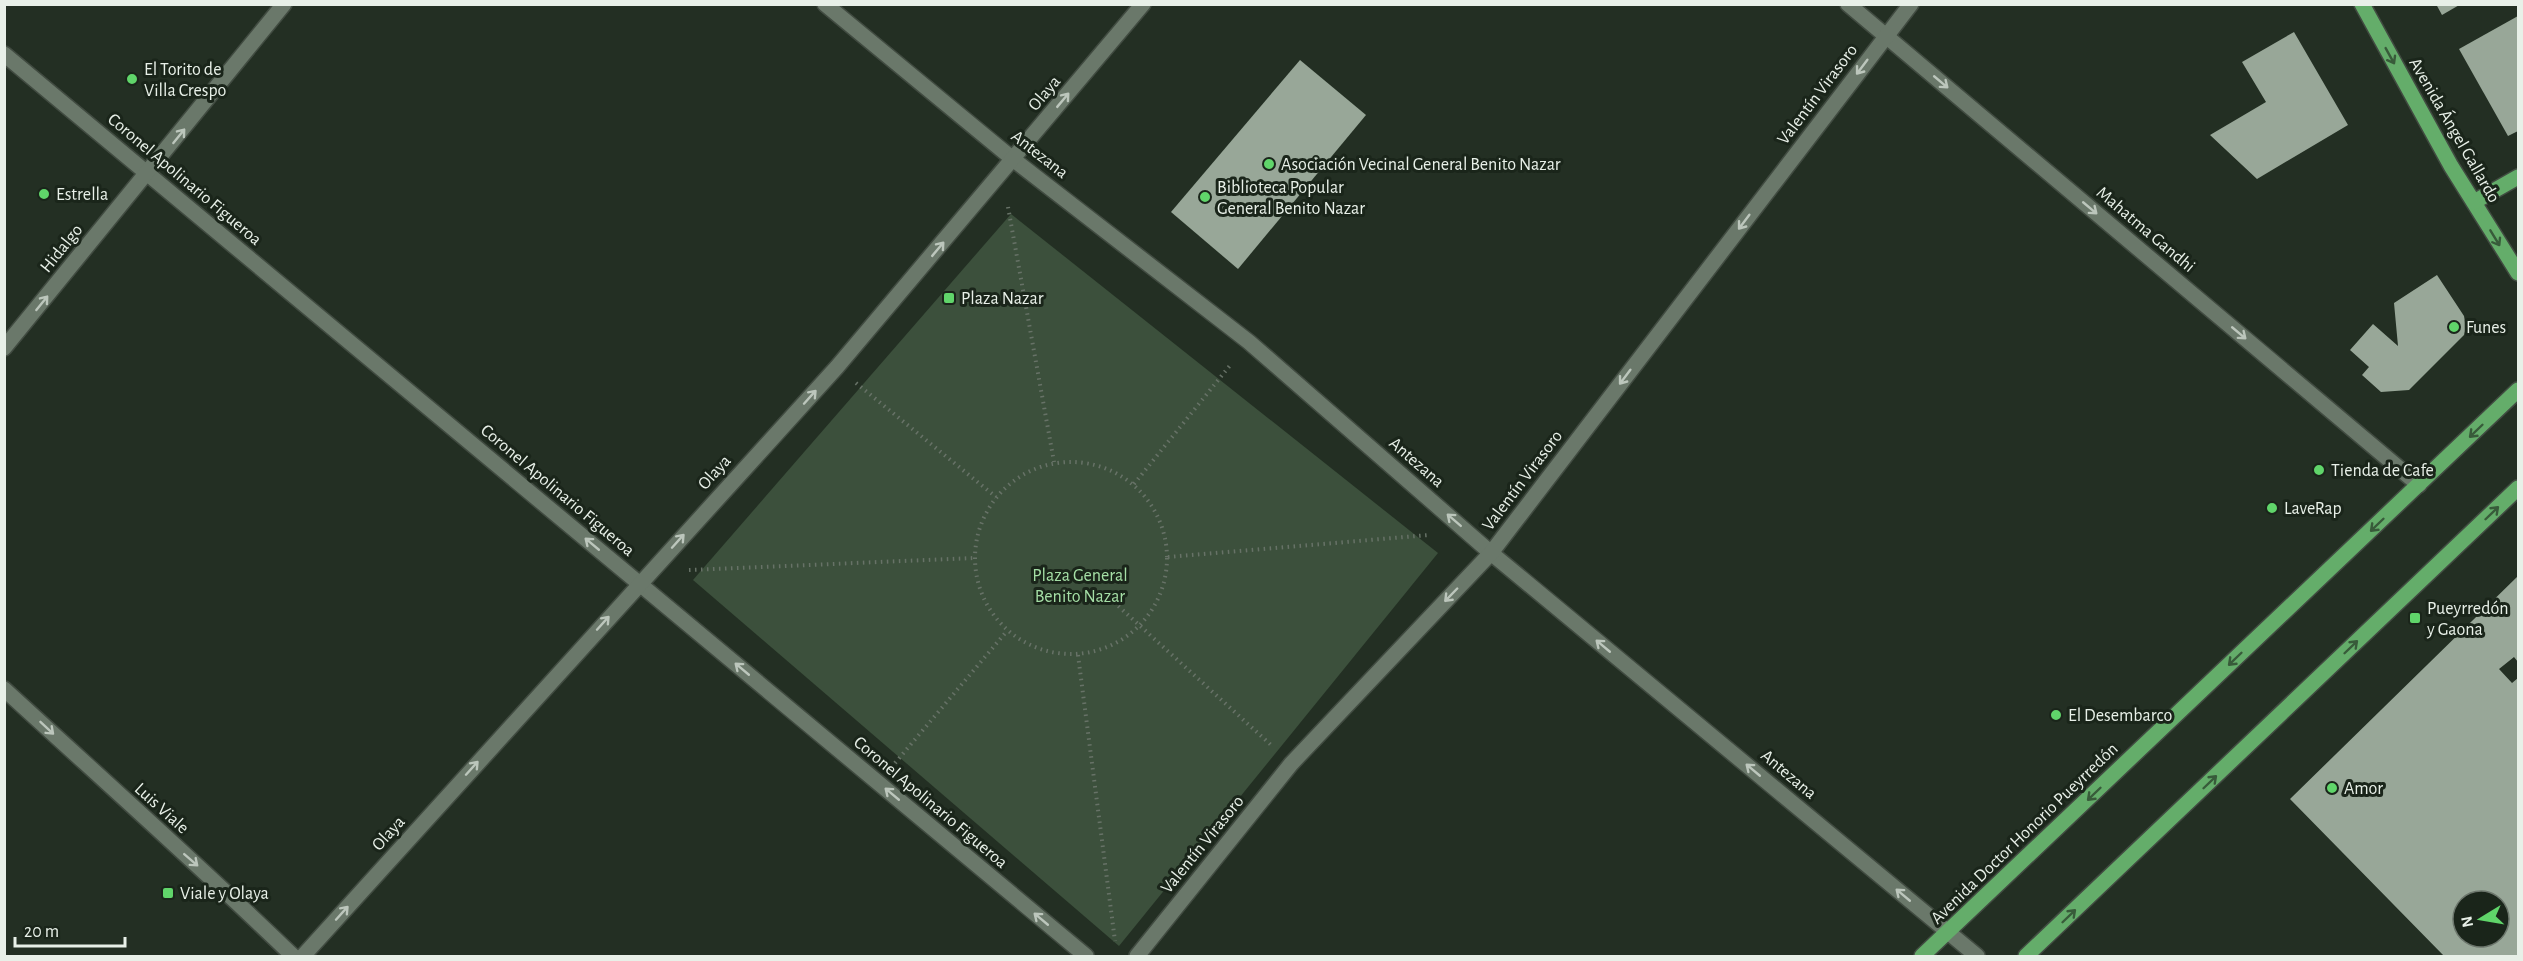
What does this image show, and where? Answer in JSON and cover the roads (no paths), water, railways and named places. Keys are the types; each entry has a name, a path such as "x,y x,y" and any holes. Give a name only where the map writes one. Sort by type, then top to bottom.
{"main road":[{"name":"Avenida Ángel Gallardo","path":"2362,4 2451,166 2518,273"},
{"path":"2474,202 2518,177"},
{"name":"Avenida Doctor Honorio Pueyrredón","path":"1922,957 2518,390"},
{"path":"2026,957 2518,488"}],"street":[{"name":"Hidalgo","path":"4,348 284,4"},
{"name":"Antezana","path":"825,4 1014,160 1249,342 1491,553 1977,957"},
{"name":"Olaya","path":"303,957 837,367 1014,160 1143,4"},
{"name":"Mahatma Gandhi","path":"1848,4 2419,485"},
{"name":"Valentín Virasoro","path":"1137,957 1291,764 1491,553 1911,4"},
{"name":"Coronel Apolinario Figueroa","path":"4,54 1086,957"},
{"name":"Luis Viale","path":"4,688 226,891 293,957"}],"place":[{"name":"El Torito de Villa Crespo","path":"132,79"},
{"name":"Asociación Vecinal General Benito Nazar","path":"1269,164"},
{"name":"Estrella","path":"44,194"},
{"name":"Biblioteca Popular General Benito Nazar","path":"1205,197"},
{"name":"Plaza Nazar","path":"949,298"},
{"name":"Funes","path":"2454,327"},
{"name":"Tienda de Cafe","path":"2319,470"},
{"name":"LaveRap","path":"2272,508"},
{"name":"Pueyrredón y Gaona","path":"2415,618"},
{"name":"El Desembarco","path":"2056,715"},
{"name":"Amor","path":"2332,788"},
{"name":"Viale y Olaya","path":"168,893"}],"park label":[{"name":"Plaza General Benito Nazar","path":"1080,585"}]}
